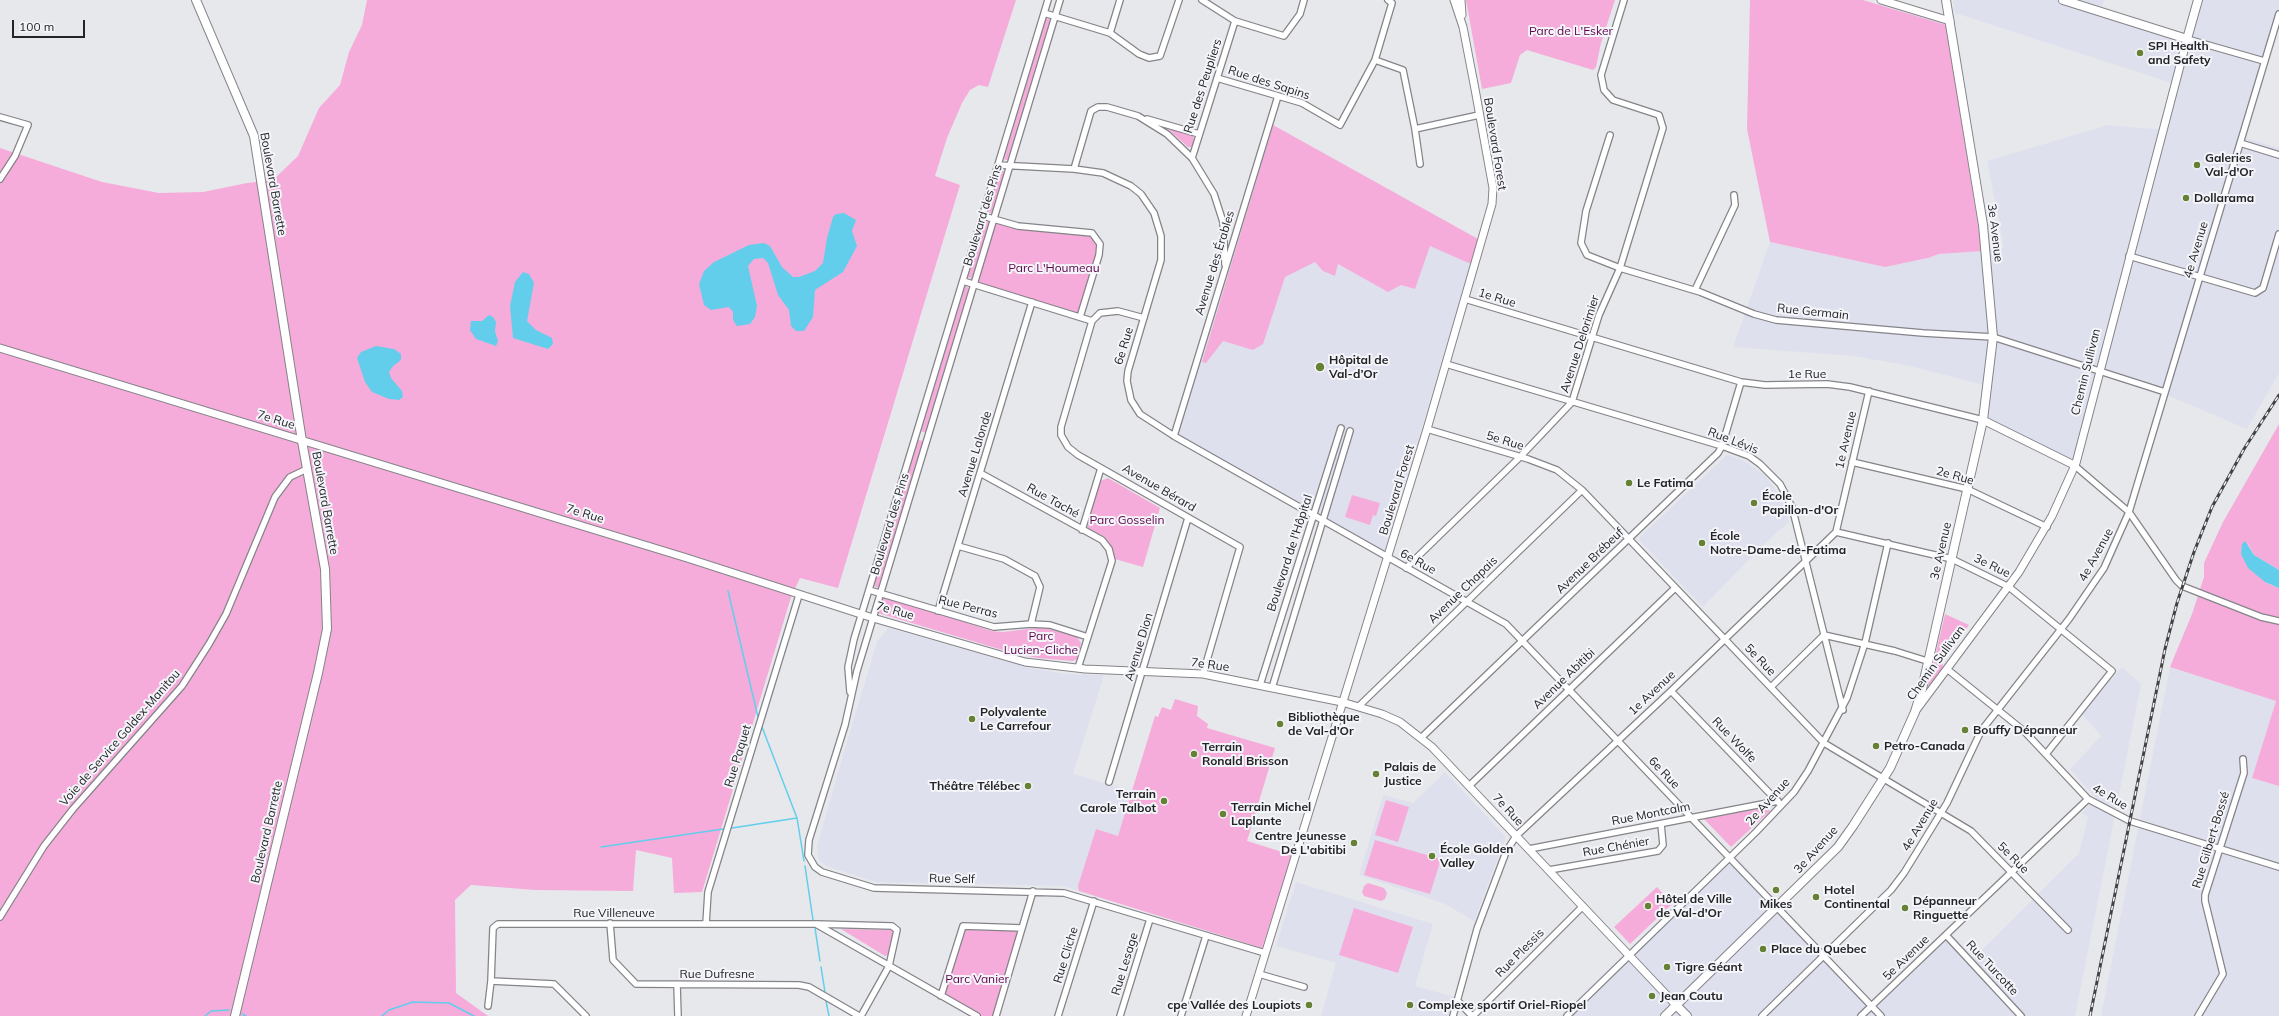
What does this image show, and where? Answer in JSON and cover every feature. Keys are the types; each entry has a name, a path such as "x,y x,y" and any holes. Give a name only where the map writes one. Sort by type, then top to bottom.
{"main road":[{"name":"Boulevard Barrette","path":"196,0 254,136 302,440 325,569 327,629 318,673 235,1016"},
{"name":"3e Avenue","path":"1665,1016 1838,847 1882,780 1899,750 1914,712 1952,559 1983,420 1993,337 1983,225 1946,0"},
{"path":"2063,0 2188,38"},
{"name":"Chemin Sullivan","path":"2188,38 2198,0"},
{"name":"7e Rue","path":"1676,1005 1687,1016"}],"street":[{"name":"Boulevard des Pins","path":"861,614 1048,0"},
{"name":"Boulevard des Pins","path":"873,618 1008,167 1060,0"},
{"path":"1110,33 1120,0"},
{"path":"1044,13 1110,33 1139,54 1149,58 1160,56 1179,0"},
{"path":"1202,0 1235,21 1284,36 1300,14 1304,0"},
{"name":"Rue des Sapins","path":"1217,78 1302,103 1340,125 1375,60 1392,3 1388,0"},
{"name":"Boulevard Forest","path":"1454,0 1463,27"},
{"name":"Boulevard Forest","path":"1246,1016 1427,429 1492,204 1493,188 1463,27 1461,0"},
{"name":"Avenue Delorimier","path":"1406,568 1520,457 1572,402 1599,315 1620,268 1663,128 1659,115 1613,100 1604,90 1601,75 1624,0"},
{"path":"1881,0 1950,21"},
{"name":"4e Avenue","path":"1762,1016 1891,890 1904,873 1941,813 1981,731 2087,595 2104,568 2129,512 2279,14"},
{"name":"Rue des Peupliers","path":"1192,158 1235,21"},
{"path":"2188,38 2264,61"},
{"name":"Chemin Sullivan","path":"1914,712 2009,587 2046,527 2074,465 2188,38"},
{"path":"1375,60 1403,70 1415,129 1420,164"},
{"name":"Avenue des Érables","path":"1174,436 1278,96"},
{"path":"1074,169 1091,111 1098,107 1107,107 1199,134"},
{"path":"1415,129 1479,115"},
{"path":"1138,116 1167,134 1192,158 1214,194 1223,222 1225,269"},
{"path":"0,117 28,125 16,156 0,179"},
{"name":"Rue Germain","path":"1610,135 1586,211 1582,243 1587,256 1620,268 1695,290 1754,314 1776,320 1923,333 1993,337 2165,392"},
{"path":"2240,143 2279,155"},
{"name":"6e Rue","path":"998,165 1008,167 1074,169 1103,173 1124,182 1141,194 1154,213 1161,236 1161,260 1128,371 1128,391 1131,400 1140,414 1174,436 1506,624 1691,818 1731,857 1881,1016"},
{"path":"1695,290 1735,205 1734,196"},
{"path":"982,216 1018,226 1092,233 1100,244 1100,254 1080,317"},
{"path":"2129,256 2250,293 2259,292 2263,288 2279,234"},
{"path":"963,281 1092,321 1100,313 1118,311 1144,318"},
{"name":"1e Rue","path":"1465,300 1741,382 1765,385 1827,384 1869,391 1983,420 2074,465 2129,512 2176,580 2182,586 2261,617 2279,620"},
{"name":"Avenue Lalonde","path":"938,611 1032,302"},
{"name":"Avenue Bérard","path":"1092,321 1061,427 1061,435 1068,447 1101,468 1240,547 1203,674"},
{"name":"7e Rue","path":"0,348 687,558 873,618 1025,662 1078,668 1203,674 1359,706 1400,722 1422,737 1630,954 1676,1005"},
{"name":"Rue Lévis","path":"1446,364 1722,446 1749,456 1760,464 1780,484 1792,507 1843,710"},
{"name":"Avenue Brébeuf","path":"1422,737 1718,454 1722,446 1741,382"},
{"name":"1e Avenue","path":"1453,1016 1477,929 1506,852 1516,836 1671,691 1836,532 1869,391"},
{"name":"Boulevard de l'Hôpital","path":"1260,685 1341,428"},
{"name":"5e Rue","path":"1427,429 1520,457 1556,470 1582,490 1824,743 1882,780 1971,831 2068,930"},
{"name":"Boulevard de l'Hôpital","path":"1272,688 1350,431"},
{"path":"916,434 928,437"},
{"name":"2e Rue","path":"1852,462 1967,489 2046,527"},
{"path":"1082,530 1101,468"},
{"name":"Voie de Service Goldex-Manitou","path":"0,917 44,846 73,809 182,686 210,644 226,614 275,497 290,477 307,469"},
{"name":"Rue Taché","path":"980,473 1102,540 1109,549 1112,561 1078,668"},
{"name":"Avenue Chapais","path":"1359,706 1582,490"},
{"name":"Avenue Dion","path":"1109,782 1144,670 1188,518"},
{"name":"3e Rue","path":"1836,532 1952,559 2009,587 2112,671 2046,754"},
{"name":"2e Avenue","path":"1567,1016 1731,857 1808,771 1843,710 1865,643 1888,544"},
{"path":"958,546 1004,559 1035,576 1040,587 1031,624"},
{"name":"Avenue Abitibi","path":"1469,786 1675,588"},
{"name":"Rue Perras","path":"869,590 994,627 1031,624 1050,625 1088,637"},
{"name":"Rue Paquet","path":"706,924 708,892 799,595"},
{"name":"Rue Self","path":"851,695 848,667 861,614"},
{"name":"Rue Self","path":"873,618 851,695 845,725 809,840 808,855 815,868 828,874 874,888 1034,891 1064,893 1265,953"},
{"path":"1771,687 1824,635 1865,643 1927,661"},
{"name":"4e Rue","path":"1947,668 1996,710 2024,731 2088,799 2130,821 2279,866"},
{"name":"Rue Wolfe","path":"1671,691 1780,803"},
{"name":"Rue Gilbert-Bossé","path":"2198,1016 2223,974 2205,901 2219,848 2244,773 2243,759"},
{"name":"5e Avenue","path":"1862,1016 2088,799"},
{"name":"Rue Montcalm","path":"1529,849 1691,818 1780,803"},
{"name":"Rue Chénier","path":"1549,870 1658,851 1663,844 1661,824"},
{"path":"996,1016 1034,891"},
{"name":"Rue Cliche","path":"1058,1016 1094,901"},
{"name":"Rue Plessis","path":"1473,1016 1583,906"},
{"name":"Rue Lesage","path":"1120,1016 1150,919"},
{"name":"Rue Dufresne","path":"610,923 613,960 636,984 799,985 809,987 860,1016 889,966"},
{"name":"Rue Villeneuve","path":"488,1006 491,981 493,928 498,924 816,924 892,926 897,930 889,966"},
{"name":"Rue Villeneuve","path":"816,924 977,1016"},
{"path":"941,996 963,926 1022,928"},
{"name":"Rue Turcotte","path":"1946,935 2022,1016"},
{"path":"1181,1016 1206,936"},
{"path":"1259,974 1304,987"},
{"path":"491,981 554,984 586,1016"},
{"path":"677,985 678,1016"},
{"path":"1457,1000 1473,1016"}],"shaded area":[{"path":"1953,0 2104,0 2099,14 2188,41 2202,0 2279,0 2279,29 2246,138 2279,148 2279,373 2247,429 2167,395 2103,376 2075,470 1979,423 1984,385 1910,366 1854,356 1733,347 1770,242 1885,267 1928,258 1939,254 2004,248 1987,161 2108,125 2166,130 2178,85 1955,13"},
{"name":"Hôpital de Val-d’Or","path":"1273,125 1478,239 1385,551 1178,436"},
{"name":"École Notre-Dame-de-Fatima","path":"1727,455 1741,459 1765,475 1780,496 1789,522 1764,544 1703,607 1640,541 1640,537"},
{"name":"Polyvalente Le Carrefour","path":"888,628 1032,668 1065,674 1104,675 1073,774 1132,791 1118,836 1096,830 1079,886 1079,891 1064,886 876,882 826,866 819,860 817,846 841,762 877,642"},
{"path":"2122,667 2141,684 2075,1016 1560,1016 1731,851 1872,1005 1946,934 1970,962 2079,853 2088,817 2082,813 2096,798 2070,769 2101,736 2082,714"},
{"path":"2170,667 2276,701 2252,778 2279,786 2279,1016 2101,1016"},
{"name":"École Golden Valley","path":"1445,772 1506,837 1474,921 1445,904 1359,875 1383,795 1413,803"},
{"path":"1296,882 1433,924 1415,986 1458,998 1452,1016 1321,1016 1336,963 1276,946"}],"green space":[{"path":"367,0 1016,0 988,87 979,85 970,90 962,103 947,138 935,176 960,185 838,588 800,578 791,597 702,892 674,893 672,858 636,850 633,891 535,890 471,885 455,900 456,993 488,1016 0,1016 0,148 102,182 159,193 203,192 247,183 273,180 298,156 319,108 340,85 349,52 362,25"},
{"name":"Parc de L'Esker","path":"1466,0 1615,0 1601,43 1596,67 1593,70 1527,50 1520,55 1511,83 1482,89"},
{"path":"1750,0 1863,0 1946,25 1982,251 1939,254 1928,258 1885,267 1770,242 1747,129"},
{"path":"1046,18 1051,20 1008,160 1006,160 1004,159"},
{"path":"1273,125 1478,239 1471,264 1430,246 1415,289 1401,285 1388,292 1338,264 1335,276 1323,271 1315,262 1285,277 1263,344 1253,350 1223,341 1206,363 1202,362"},
{"path":"1167,128 1192,134 1194,139 1192,147 1188,147"},
{"path":"1000,170 1005,172 992,213 987,212"},
{"name":"Parc L'Houmeau","path":"993,219 1018,226 1092,233 1100,244 1080,317 973,284"},
{"path":"985,220 990,222 972,279 968,277"},
{"path":"965,286 969,288 926,433 921,431"},
{"path":"2279,424 2279,570 2254,555 2247,542 2265,582 2279,588 2279,786 2252,778 2276,701 2170,667 2192,614 2204,577 2204,563 2223,522"},
{"path":"918,440 923,441 878,588 874,586"},
{"name":"Parc Gosselin","path":"1108,478 1160,508 1143,567 1115,559 1112,548 1105,537 1088,529 1087,522 1100,481"},
{"path":"1352,495 1380,503 1376,516 1373,515 1370,525 1345,517"},
{"name":"Parc Lucien-Cliche","path":"883,596 992,631 1003,632 1044,627 1077,637 1081,643 1077,659 1073,661 1038,658 1009,652 878,613"},
{"path":"1945,614 1969,625 1942,662 1944,669 1927,691"},
{"path":"1175,699 1198,706 1197,716 1208,724 1207,728 1275,748 1247,841 1292,855 1262,948 1079,891 1078,886 1096,829 1118,836 1155,716 1158,717 1162,707 1171,710"},
{"path":"1386,800 1409,807 1398,842 1375,835"},
{"path":"1767,807 1770,811 1731,847 1704,819"},
{"path":"1375,840 1441,859 1430,894 1364,875"},
{"path":"1368,883 1384,888 1387,893 1385,899 1381,901 1364,896 1362,892 1364,886"},
{"path":"1657,887 1672,904 1630,944 1614,927"},
{"path":"1354,908 1413,927 1398,973 1339,955"},
{"name":"Parc Vanier","path":"963,926 1022,928 996,1016 977,1016 941,996"},
{"path":"841,929 892,930 894,932 888,955 885,956"}],"water":[{"path":"844,213 856,220 852,231 857,246 843,272 815,290 813,317 804,331 796,331 791,326 789,310 778,295 768,263 763,258 754,259 748,266 757,306 755,317 750,324 737,326 733,320 733,312 729,307 711,310 704,305 699,284 704,271 714,262 749,245 764,243 770,246 782,267 793,277 799,277 815,271 823,263 827,238 833,217 836,214"},
{"path":"523,272 529,274 534,283 527,321 536,330 552,338 553,344 548,349 513,338 510,306 515,282"},
{"path":"489,315 493,317 496,322 495,331 498,341 496,346 476,339 470,330 471,321 482,321"},
{"path":"376,346 394,349 401,354 401,360 393,366 389,372 391,378 402,391 403,397 399,400 389,399 372,392 365,382 357,358 361,352"},
{"path":"2245,541 2254,555 2279,570 2279,588 2265,582 2248,568 2241,554 2242,544"}],"waterway":[{"path":"728,591 758,717"},
{"path":"762,727 797,818 804,861"},
{"path":"732,828 797,818"},
{"path":"601,847 723,829"},
{"path":"805,866 813,920"},
{"path":"815,928 820,961"},
{"path":"821,967 825,992"},
{"path":"826,1001 829,1016"},
{"path":"382,1016 389,1010 413,1002 449,1003 474,1016"},
{"path":"205,1016 211,1011 229,1010"},
{"path":"242,1014 246,1016"}],"railway":[{"path":"2090,1016 2165,649 2177,603 2194,552 2212,507 2244,449 2279,395"}],"place":[{"name":"SPI Health and Safety","path":"2140,53"},
{"name":"Galeries Val-d'Or","path":"2197,165"},
{"name":"Dollarama","path":"2186,198"},
{"name":"Hôpital de Val-d’Or","path":"1320,367"},
{"name":"Le Fatima","path":"1629,483"},
{"name":"École Papillon-d'Or","path":"1754,503"},
{"name":"École Notre-Dame-de-Fatima","path":"1702,543"},
{"name":"Polyvalente Le Carrefour","path":"972,719"},
{"name":"Bibliothèque de Val-d’Or","path":"1280,724"},
{"name":"Bouffy Dépanneur","path":"1965,730"},
{"name":"Petro-Canada","path":"1876,746"},
{"name":"Terrain Ronald Brisson","path":"1194,754"},
{"name":"Palais de Justice","path":"1376,774"},
{"name":"Théâtre Télébec","path":"1028,786"},
{"name":"Terrain Carole Talbot","path":"1164,801"},
{"name":"Terrain Michel Laplante","path":"1223,814"},
{"name":"Centre Jeunesse De L'abitibi","path":"1354,843"},
{"name":"École Golden Valley","path":"1432,856"},
{"name":"Mikes","path":"1776,890"},
{"name":"Hotel Continental","path":"1816,897"},
{"name":"Hôtel de Ville de Val-d'Or","path":"1648,906"},
{"name":"Dépanneur Ringuette","path":"1905,908"},
{"name":"Place du Quebec","path":"1763,949"},
{"name":"Tigre Géant","path":"1667,967"},
{"name":"Jean Coutu","path":"1652,996"},
{"name":"cpe Vallée des Loupiots","path":"1309,1005"},
{"name":"Complexe sportif Oriel-Riopel","path":"1410,1005"}]}
